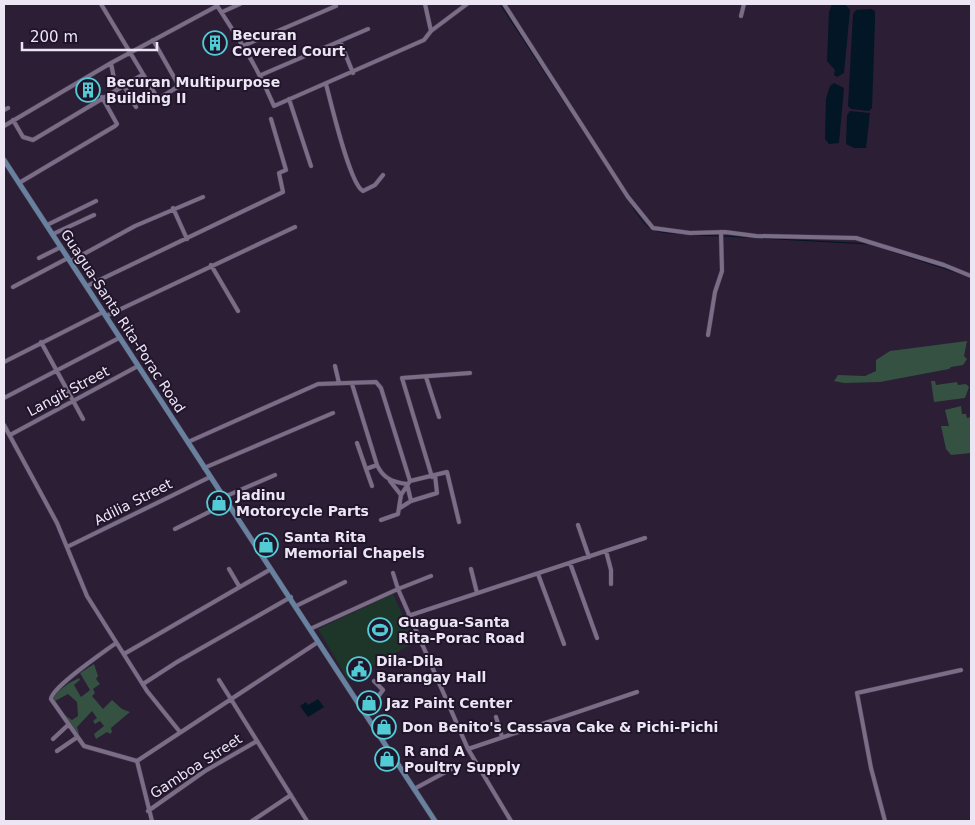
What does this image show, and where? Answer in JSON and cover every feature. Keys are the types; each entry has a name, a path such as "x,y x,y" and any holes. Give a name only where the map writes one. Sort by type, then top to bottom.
{"main road":[{"name":"Guagua-Santa Rita-Porac Road","path":"4,160 225,500 291,597 318,642 435,821"}],"street":[{"path":"101,4 157,99 179,86 153,40"},
{"path":"222,12 240,4"},
{"path":"425,4 431,31"},
{"path":"4,126 111,63 217,5 262,75 274,106 353,73 424,40 431,31 467,4"},
{"path":"504,4 628,197 649,225 661,231 702,234 866,240 944,264 971,276"},
{"path":"741,16 744,4"},
{"path":"245,46 336,6"},
{"path":"262,75 368,29"},
{"path":"340,41 353,73"},
{"path":"111,63 116,89"},
{"path":"13,120 23,137 30,140 142,75"},
{"path":"326,84 349,166 357,187 363,191 370,190 384,176"},
{"path":"124,86 136,107"},
{"path":"19,183 117,124 102,97"},
{"path":"289,99 311,166"},
{"path":"87,286 283,192 279,172 286,170 271,119"},
{"path":"13,287 135,226 203,197"},
{"path":"47,225 96,201"},
{"path":"174,209 187,239"},
{"path":"53,234 94,215"},
{"path":"4,362 41,342 295,227"},
{"path":"708,335 715,292 722,271 721,235"},
{"path":"39,258 61,247"},
{"path":"211,265 238,310"},
{"path":"4,398 119,338"},
{"path":"41,342 83,419"},
{"name":"Langit Street","path":"10,435 138,366"},
{"path":"335,366 338,383"},
{"path":"400,508 411,501 438,492 402,378 470,373"},
{"path":"426,377 440,417"},
{"path":"188,442 318,384 374,382 380,385 409,482 411,501"},
{"path":"352,384 377,465 382,475 390,480 401,495"},
{"path":"204,468 333,413"},
{"path":"4,426 57,523 82,588 143,684 180,732"},
{"path":"357,443 372,486"},
{"path":"366,469 377,465"},
{"path":"390,480 409,482 447,472 459,522"},
{"path":"175,529 225,500 275,475"},
{"name":"Adilia Street","path":"67,547 210,477"},
{"path":"381,520 396,515 400,508 401,495 409,482"},
{"path":"578,525 589,556"},
{"path":"408,616 645,538"},
{"path":"606,551 611,570 611,584"},
{"path":"570,563 597,638"},
{"path":"124,654 272,568"},
{"path":"229,569 239,586"},
{"path":"471,569 477,593"},
{"path":"393,573 408,616 468,749 511,821"},
{"path":"538,574 564,644"},
{"path":"310,629 431,576"},
{"path":"296,606 345,582"},
{"path":"143,684 177,662 291,597"},
{"path":"137,762 318,642"},
{"path":"116,643 67,680 52,694 50,699 76,738 87,748 137,762"},
{"path":"885,821 871,768 857,693 961,670"},
{"path":"219,680 290,794 304,820"},
{"path":"365,714 383,690 374,681"},
{"path":"468,749 637,692"},
{"path":"496,717 502,736"},
{"path":"54,739 68,725"},
{"path":"57,751 76,738"},
{"name":"Gamboa Street","path":"148,811 205,771 257,741"},
{"path":"137,762 152,821"},
{"path":"414,789 455,767"},
{"path":"252,821 290,794"}],"green space":[{"path":"967,341 964,356 967,359 963,365 880,382 844,383 834,381 838,375 865,376 876,371 876,360 890,351"},
{"path":"931,381 935,381 936,385 957,382 958,385 966,384 969,387 965,398 934,402"},
{"path":"961,406 962,414 966,414 967,418 971,417 971,453 951,455 946,449 941,426 949,426 945,410"},
{"path":"393,594 415,642 348,680 318,629"},
{"path":"94,664 98,676 96,679 100,684 93,689 95,693 92,696 103,709 112,700 122,709 130,712 111,728 112,732 110,734 107,732 96,739 94,734 104,726 100,721 95,724 93,721 97,718 92,711 77,727 79,734 77,737 63,714 72,720 78,716 77,702 68,694 55,701 52,696 79,678 80,680 74,685 81,697 90,690 80,673"}],"water":[{"path":"832,4 845,4 850,10 844,73 837,77 834,75 835,70 827,61 829,12"},
{"path":"871,9 875,11 875,20 872,108 869,111 851,109 848,106 853,14 856,10"},
{"path":"834,83 844,88 839,143 829,144 825,139 826,99 830,86"},
{"path":"850,111 870,113 866,148 854,148 846,144 847,115"},
{"path":"318,699 324,707 308,717 300,706 306,702 308,705"}],"waterway":[{"path":"500,4 598,153"},
{"path":"629,201 641,219 651,228 657,231 686,234"},
{"path":"693,235 719,236"},
{"path":"723,236 868,244"},
{"path":"891,251 961,274"}],"place":[{"name":"Becuran Covered Court","path":"215,43"},
{"name":"Becuran Multipurpose Building II","path":"88,90"},
{"name":"Jadinu Motorcycle Parts","path":"219,503"},
{"name":"Santa Rita Memorial Chapels","path":"266,545"},
{"name":"Guagua-Santa Rita-Porac Road","path":"380,630"},
{"name":"Dila-Dila Barangay Hall","path":"359,669"},
{"name":"Jaz Paint Center","path":"369,703"},
{"name":"Don Benito's Cassava Cake & Pichi-Pichi","path":"384,727"},
{"name":"R and A Poultry Supply","path":"387,759"}]}
